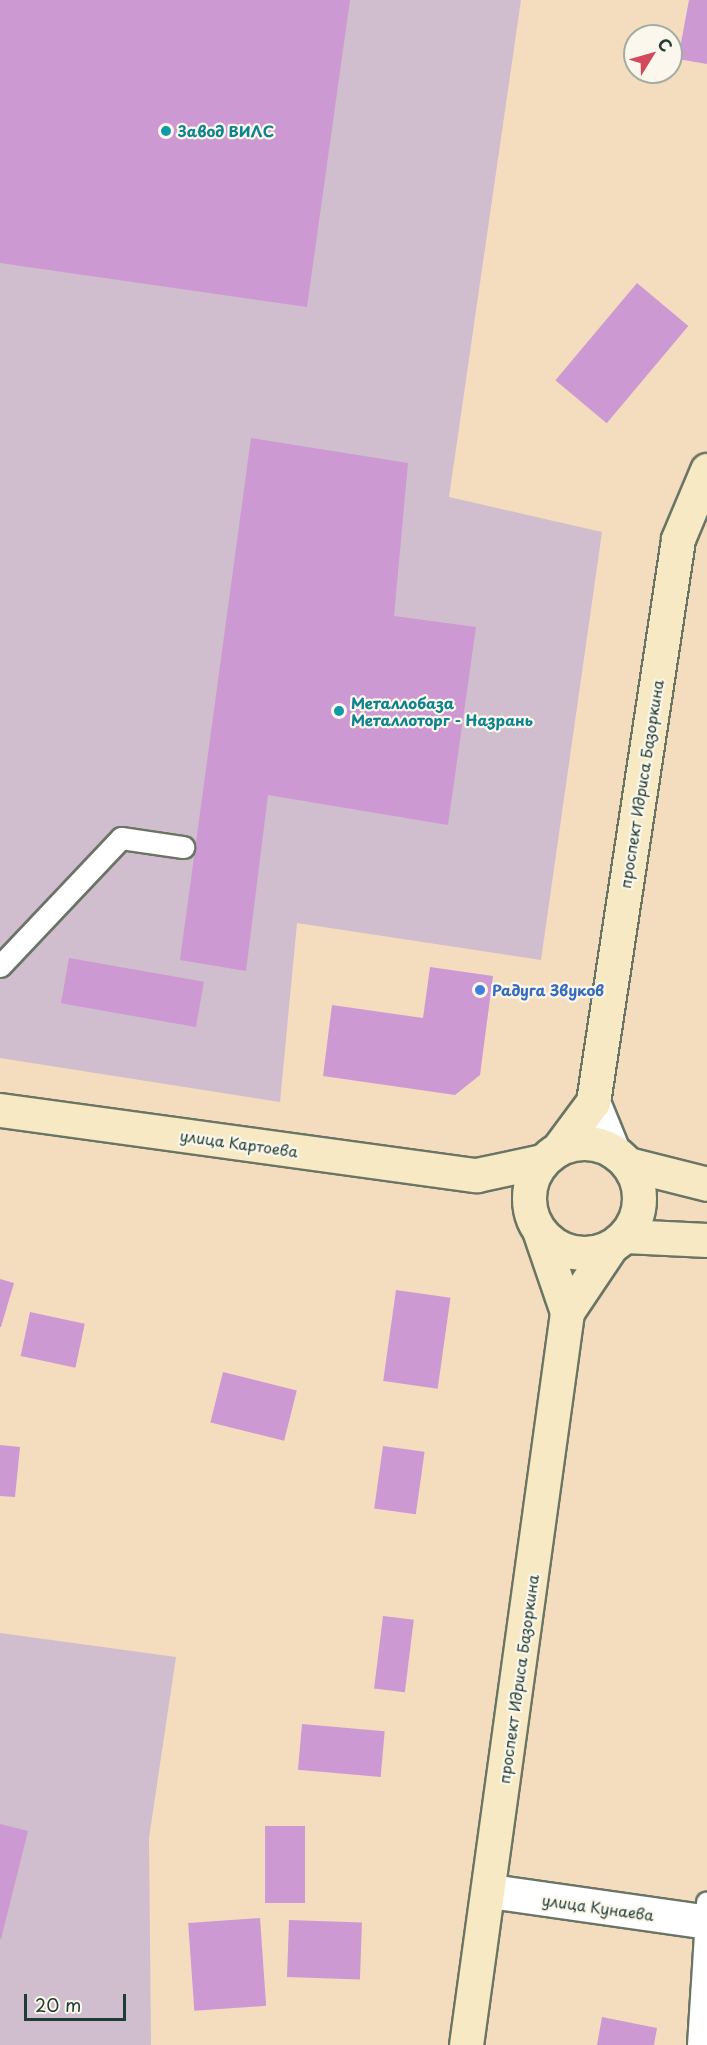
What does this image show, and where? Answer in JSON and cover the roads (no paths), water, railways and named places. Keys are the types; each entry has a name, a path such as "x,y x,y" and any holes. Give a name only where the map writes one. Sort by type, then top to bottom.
{"main road":[{"name":"проспект Идриса Базоркина","path":"550,1155 593,1102 678,539 707,471"},
{"name":"улица Картоева","path":"0,1110 477,1175 550,1155"},
{"path":"707,1184 576,1143 550,1155 532,1177 536,1224 573,1253 618,1242 707,1240"},
{"path":"618,1242 640,1200 621,1158"},
{"name":"улица Картоева","path":"477,1175 536,1224"},
{"name":"проспект Идриса Базоркина","path":"466,2045 490,1891 567,1312 536,1224"},
{"name":"проспект Идриса Базоркина","path":"567,1312 618,1242"}],"street":[{"path":"593,1102 621,1158"},
{"name":"улица Кунаева","path":"490,1891 706,1915"}],"lane":[{"path":"0,966 122,838 183,847"},
{"path":"699,2045 706,1915"}],"place":[{"name":"Завод ВИЛС","path":"166,131"},
{"name":"Металлобаза Металлоторг - Назрань","path":"339,711"},
{"name":"Радуга Звуков","path":"480,990"}]}
